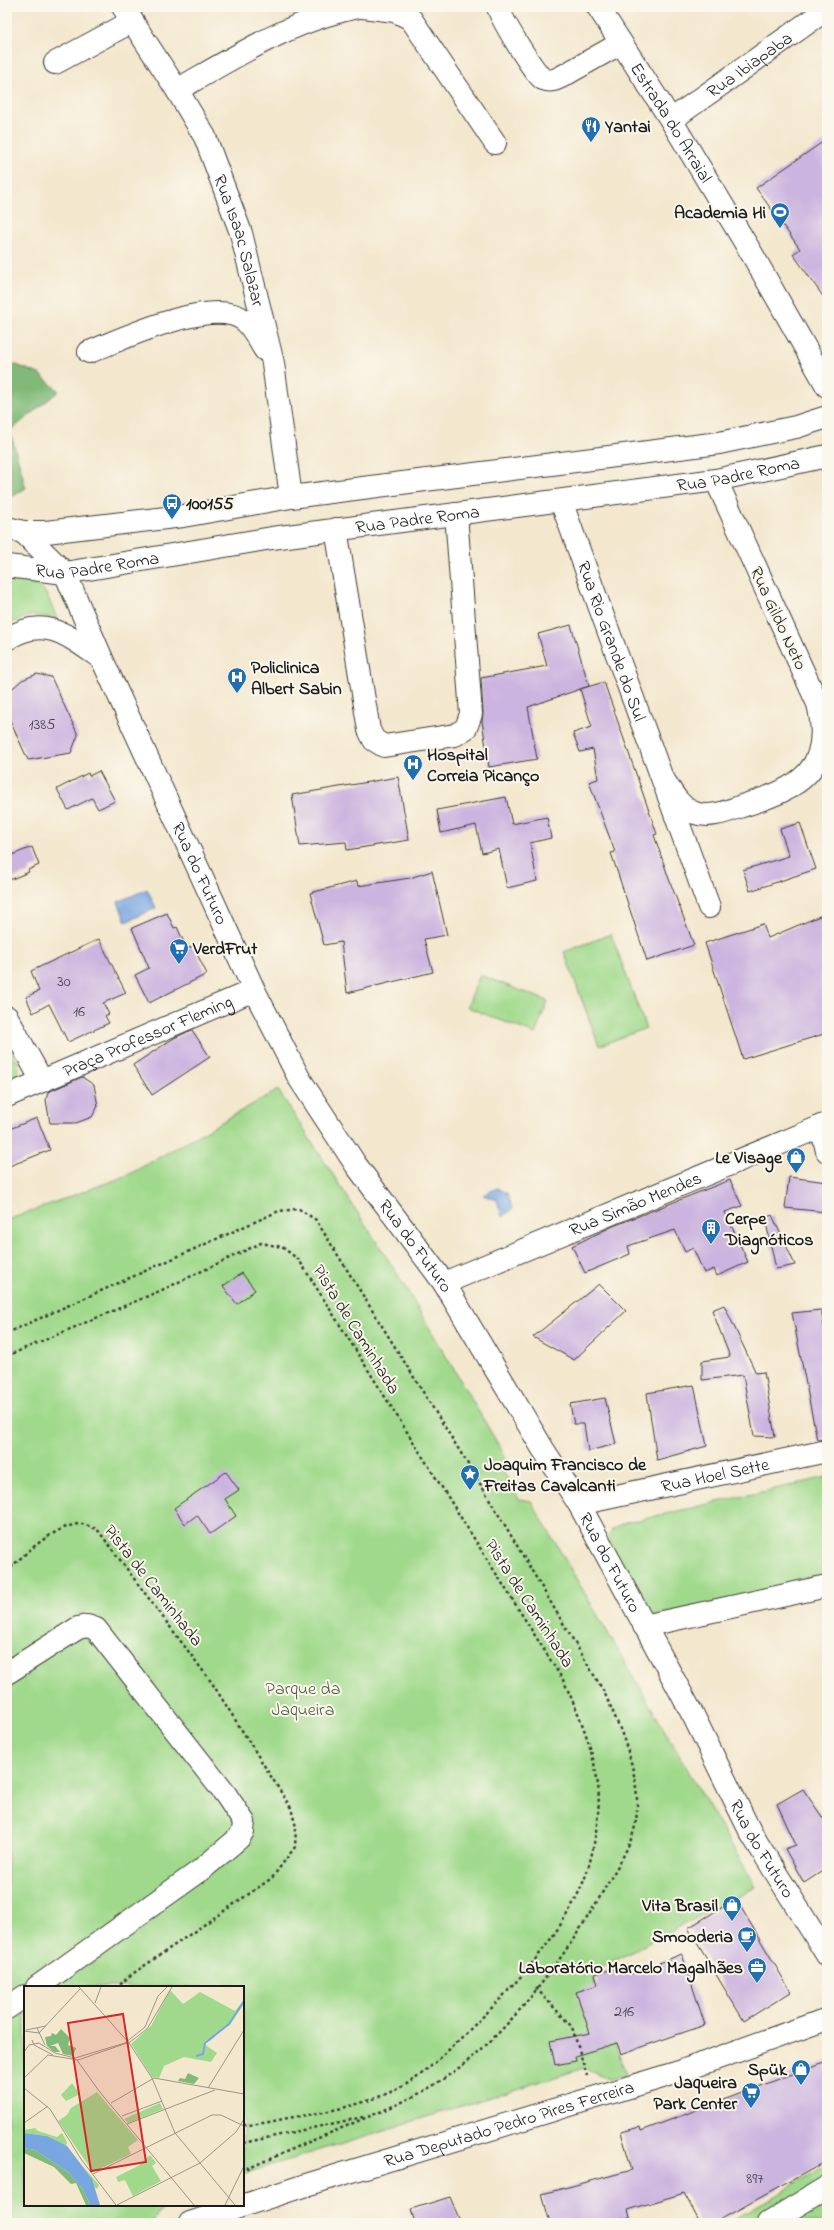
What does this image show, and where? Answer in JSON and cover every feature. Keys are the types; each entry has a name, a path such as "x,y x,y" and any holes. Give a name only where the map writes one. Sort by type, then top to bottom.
{"street":[{"path":"177,90 276,34 339,11 360,7"},
{"path":"363,7 395,11 411,19 495,143"},
{"path":"498,7 530,64 543,79 552,81 561,77 621,43"},
{"name":"Estrada do Arraial","path":"598,7 671,120 752,254 827,386"},
{"name":"Rua Ibiapaba","path":"671,120 827,9"},
{"path":"55,63 128,14"},
{"name":"Rua Isaac Salazar","path":"128,14 177,90 205,138 241,233 273,363 291,497"},
{"path":"89,352 179,318 195,314 222,312 244,320 273,363"},
{"name":"Rua Padre Roma","path":"15,530 46,532 183,516 291,497 719,443 796,426 827,417"},
{"name":"Rua Padre Roma","path":"7,566 65,573 272,538 716,480 827,456"},
{"name":"Rua Gildo Neto","path":"695,813 708,815 722,812 766,798 798,785 812,774 819,764 824,752 826,735 824,720 818,704 716,480"},
{"name":"Rua Rio Grande do Sul","path":"561,501 664,780 709,907"},
{"path":"336,529 369,730 374,740 384,746 455,735 466,728 471,714 456,514"},
{"name":"Rua do Futuro","path":"15,530 65,573 102,659 254,990 299,1078 356,1165 444,1283 543,1449 579,1504 694,1717 750,1833 827,1956"},
{"path":"7,639 16,634 37,628 61,632 102,659"},
{"name":"Rua Rio Grande do Sul","path":"664,780 681,805 695,813"},
{"name":"Praça Professor Fleming","path":"7,1096 254,990"},
{"name":"Praça Professor Fleming","path":"7,1017 42,1081"},
{"path":"824,1125 827,1151"},
{"name":"Rua Simão Mendes","path":"444,1283 824,1125"},
{"name":"Rua Hoel Sette","path":"579,1504 827,1451"},
{"path":"644,1626 827,1586"},
{"path":"7,1673 78,1628 87,1626 96,1629 226,1795 244,1822 243,1831 239,1838 201,1870 38,1986"},
{"path":"7,2008 24,1997"},
{"name":"Rua Deputado Pedro Pires Ferreira","path":"244,2205 306,2185 679,2072 827,2019"},
{"path":"768,2223 827,2187"},
{"name":"Rua Deputado Pedro Pires Ferreira","path":"190,2223 242,2206"}],"path":[{"path":"7,1333 279,1211 299,1209 316,1220 484,1490 604,1692 620,1726 629,1754 637,1807 635,1826 626,1851 591,1913 556,1963 506,2024 480,2051 450,2075 406,2100 249,2168 244,2167"},
{"name":"Pista de Caminhada","path":"7,1356 162,1290 261,1243 282,1247 299,1260 563,1680 584,1728 598,1786 594,1837 586,1875 563,1920 536,1957 487,2014 434,2064 402,2086 365,2103 301,2116 244,2125"},
{"name":"Pista de Caminhada","path":"7,1572 22,1556 63,1528 82,1524 97,1529 212,1683"},
{"path":"536,1988 572,2028 594,2098"},
{"path":"244,2143 370,2116"}],"green space":[{"path":"7,361 39,374 59,391 10,431 26,488 7,500"},
{"path":"7,579 29,582 41,587 49,599 57,619 33,616 14,622 9,622"},
{"path":"611,934 646,1028 599,1046 564,952"},
{"path":"480,975 548,1001 535,1034 467,1007"},
{"path":"7,1040 17,1060 19,1072 13,1084 7,1090"},
{"name":"Parque da Jaqueira","path":"278,1090 398,1275 505,1456 502,1469 519,1499 531,1501 756,1887 591,1973 626,2075 610,2080 584,2068 244,2174 244,1986 24,1986 24,2206 164,2206 153,2223 7,2223 7,1220 128,1175"},
{"path":"827,1477 827,1580 656,1615 646,1611 607,1538 613,1529 621,1524"},
{"path":"827,2165 827,2223 728,2223 820,2169"}],"water":[{"path":"147,889 156,908 126,922 118,902"},
{"path":"497,1188 507,1193 513,1209 502,1217 497,1200 483,1195"}],"building":[{"path":"827,139 827,302 793,254 800,249 756,188"},
{"path":"571,625 589,686 528,707 537,759 489,767 482,721 481,678 547,666 538,634"},
{"path":"37,674 51,677 78,735 71,753 28,760 7,714 7,693 22,680"},
{"path":"604,682 657,834 654,835 669,879 694,945 647,961 611,853 615,852 589,782 598,779 593,749 580,752 573,733 592,727 580,689"},
{"path":"99,771 115,801 98,809 92,798 68,810 57,789 88,773 89,776"},
{"path":"398,777 409,840 347,850 346,842 300,846 292,795"},
{"path":"506,797 512,824 547,817 551,838 530,843 537,881 507,888 499,849 482,853 476,825 441,833 437,810"},
{"path":"800,823 816,869 750,891 743,870 789,856 780,829"},
{"path":"32,847 39,865 28,870 29,872 7,881 7,857"},
{"path":"432,871 447,935 424,939 433,972 347,993 341,942 324,945 310,893 357,881 358,886 410,878"},
{"path":"167,913 174,928 177,927 187,949 193,946 207,974 149,1003 135,975 149,968 132,928"},
{"path":"827,913 827,1033 743,1059 705,943 763,924 768,938"},
{"path":"99,939 126,993 103,1003 109,1014 105,1016 109,1023 68,1042 49,1004 33,1013 26,997 39,991 31,971"},
{"path":"192,1030 210,1057 152,1095 133,1065 174,1038"},
{"path":"82,1077 94,1085 98,1106 92,1117 76,1123 50,1123 46,1100 48,1092"},
{"path":"37,1118 50,1150 7,1167 7,1130"},
{"path":"789,1177 827,1182 827,1212 785,1208"},
{"path":"730,1180 742,1206 725,1212 748,1262 717,1276 714,1269 704,1273 693,1248 685,1252 675,1230 628,1246 630,1254 585,1273 572,1246 611,1227"},
{"path":"772,1215 795,1265 776,1269 765,1218"},
{"path":"242,1273 255,1290 237,1304 223,1286"},
{"path":"599,1284 626,1311 574,1360 533,1337"},
{"path":"724,1305 756,1373 764,1372 775,1437 754,1436 743,1375 702,1380 702,1361 730,1357 712,1310"},
{"path":"821,1310 827,1343 827,1439 817,1440 792,1313"},
{"path":"694,1385 707,1446 657,1460 647,1393"},
{"path":"605,1398 616,1444 588,1451 584,1424 574,1424 570,1404"},
{"path":"226,1472 239,1490 225,1499 236,1516 210,1534 197,1515 185,1524 174,1508"},
{"path":"803,1789 827,1824 827,1868 804,1883 785,1849 796,1845 777,1804"},
{"path":"736,1899 791,1992 744,2021 688,1928"},
{"path":"682,1954 705,2025 621,2054 617,2043 575,2056 576,2061 555,2065 550,2041 590,2033 576,1992 598,1985 595,1974 626,1965 631,1974"},
{"path":"827,2061 827,2161 714,2223 700,2223 684,2193 628,2210 630,2217 609,2223 550,2223 542,2194 632,2170 621,2132 640,2127 641,2131"},
{"path":"450,2197 461,2223 415,2223 411,2209"}],"place":[{"name":"Yantai","path":"591,143"},
{"name":"Academia Hi","path":"780,229"},
{"name":"100155","path":"172,520"},
{"name":"Policlinica Albert Sabin","path":"237,694"},
{"name":"Hospital Correia Picanço","path":"413,781"},
{"name":"VerdFrut","path":"179,965"},
{"name":"Le Visage","path":"796,1174"},
{"name":"Cerpe Diagnóticos","path":"711,1245"},
{"name":"Joaquim Francisco de Freitas Cavalcanti","path":"470,1491"},
{"name":"Vita Brasil","path":"732,1922"},
{"name":"Smooderia","path":"747,1953"},
{"name":"Laboratório Marcelo Magalhães","path":"757,1984"},
{"name":"Spük","path":"801,2086"},
{"name":"Jaqueira Park Center","path":"751,2109"}]}
